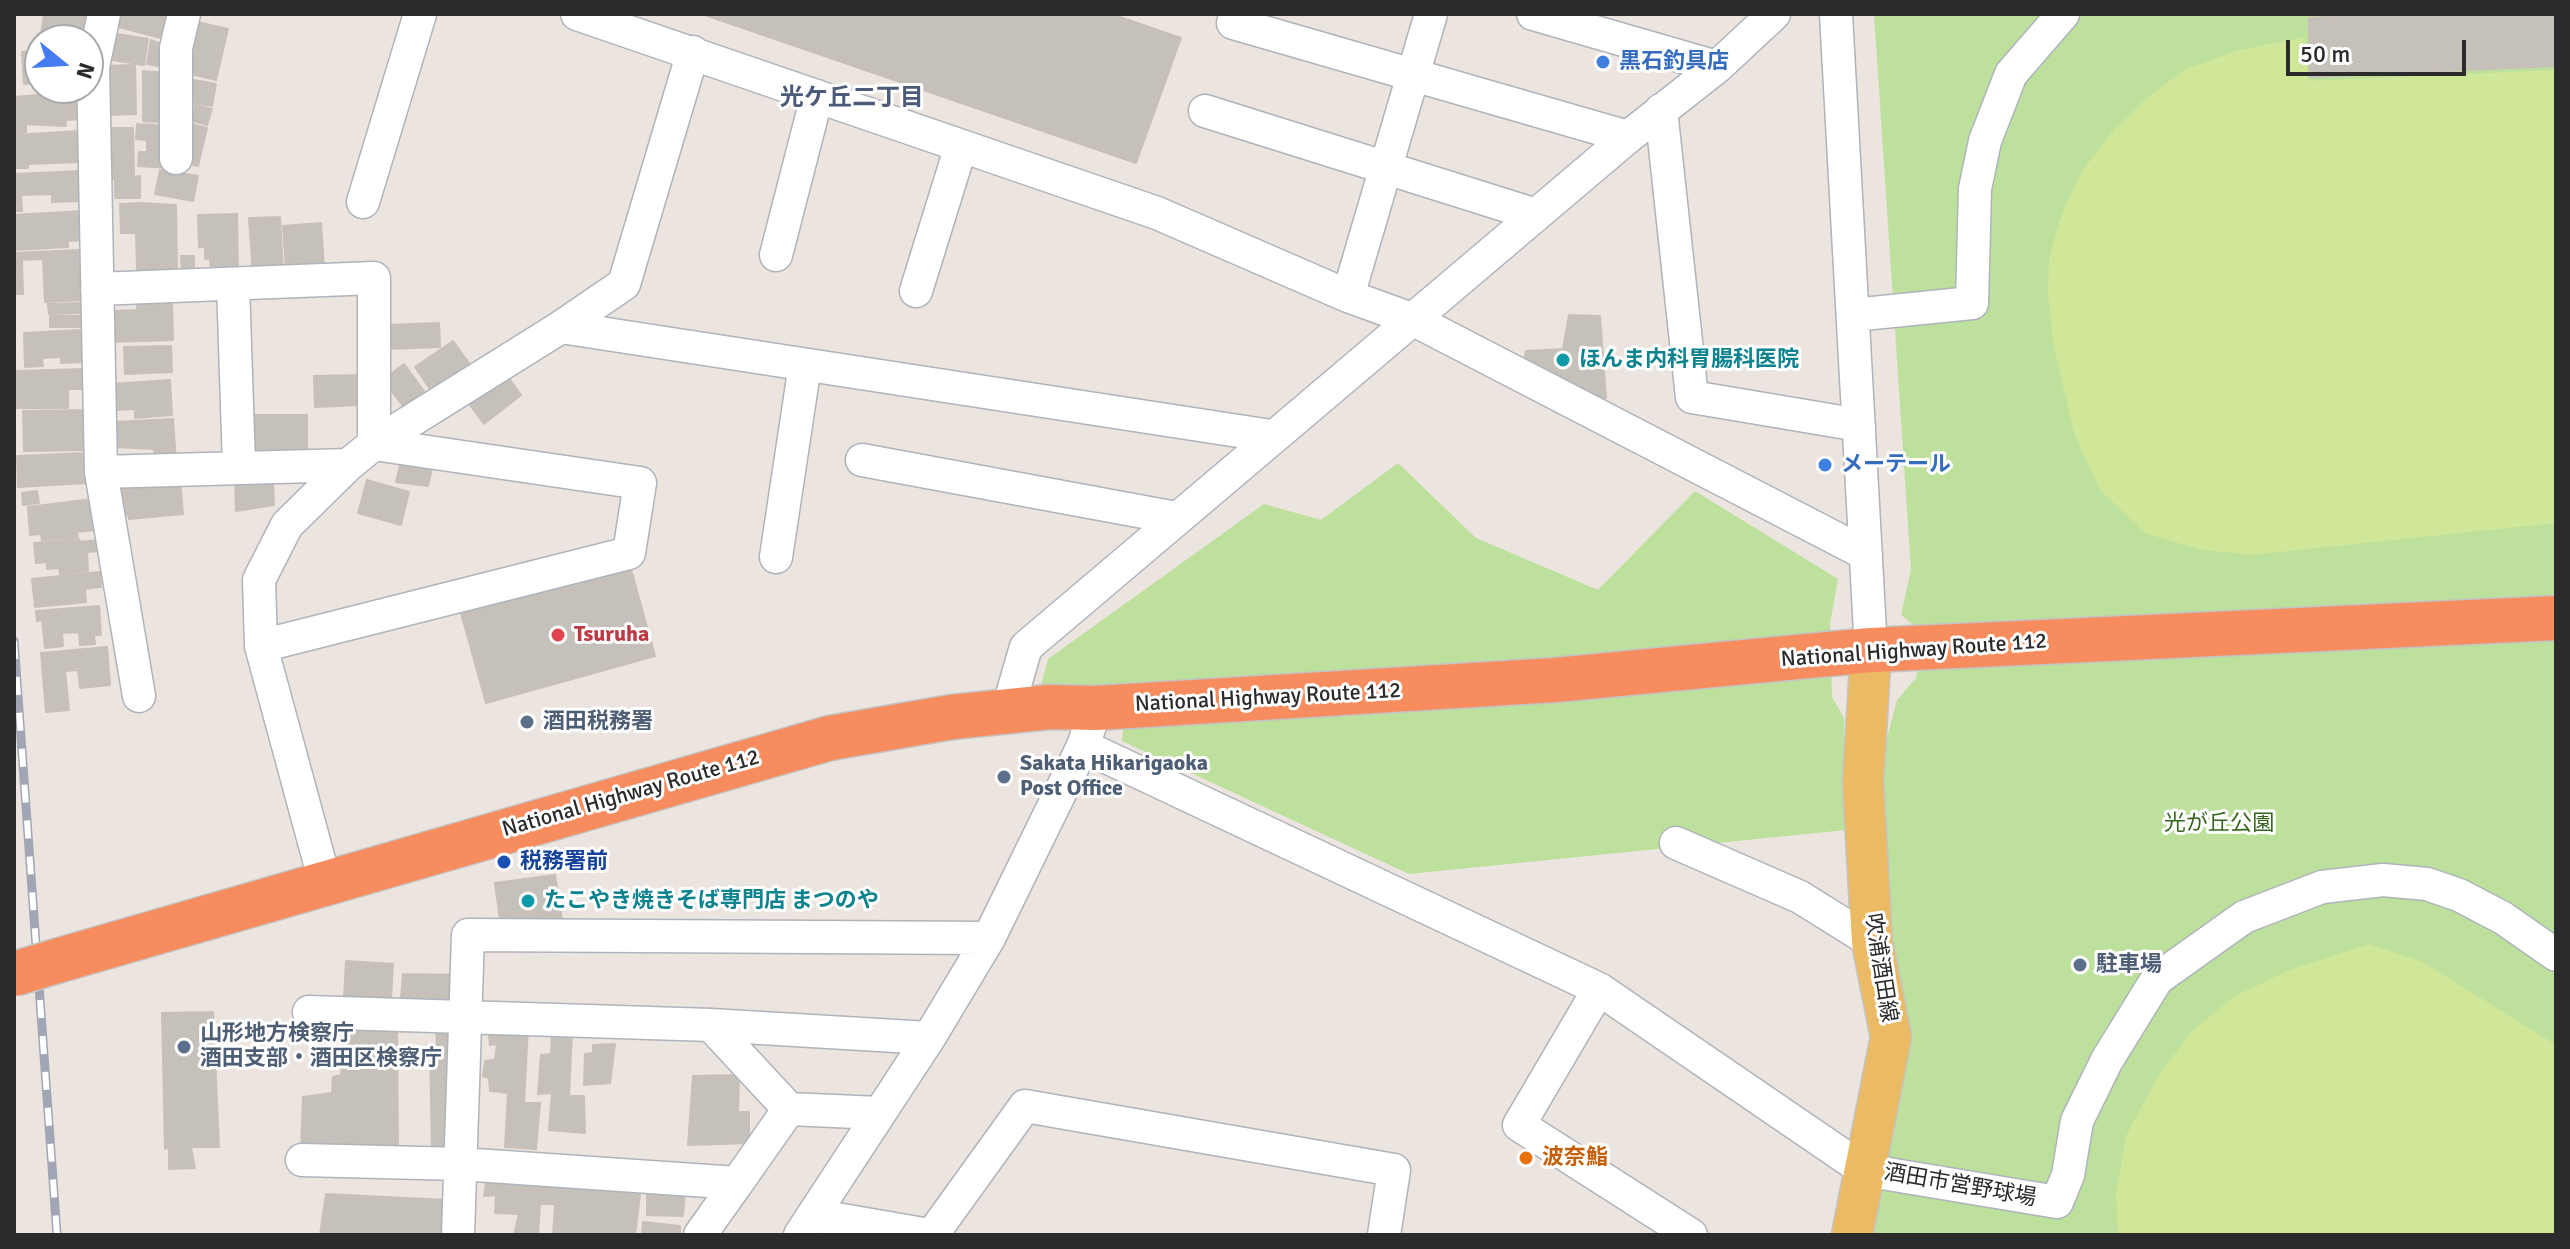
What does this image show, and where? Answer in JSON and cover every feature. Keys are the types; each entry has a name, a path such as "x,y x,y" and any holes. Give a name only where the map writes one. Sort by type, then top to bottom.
{"highway":[{"name":"National Highway Route 112","path":"14,974 830,738 952,717 1049,707 1090,727 1871,650 2556,618"}],"main road":[{"name":"吹浦酒田線","path":"1852,1235 1891,1037 1872,942 1863,782 1871,650"}],"street":[{"path":"104,14 93,67 101,472 139,696"},
{"path":"176,158 176,48 184,14"},
{"path":"363,202 420,14"},
{"path":"577,14 1157,213 1348,296 1414,320 1866,554"},
{"path":"1348,296 1431,14"},
{"path":"1533,14 1717,67"},
{"path":"1007,712 1026,647 1271,436 1414,320 1628,137 1717,67 1774,14"},
{"path":"1836,14 1871,650"},
{"path":"1853,315 1972,303 1975,189 1985,141 2011,74 2063,14"},
{"path":"1233,23 1628,137"},
{"path":"325,882 261,646 259,580 271,552 287,525 374,444 624,284 693,52"},
{"path":"776,255 817,96"},
{"path":"1661,110 1692,397 1859,425"},
{"path":"1205,111 1536,215"},
{"path":"916,291 961,146"},
{"path":"97,289 374,278 374,444"},
{"path":"233,284 239,466"},
{"path":"561,327 1271,436"},
{"path":"776,557 805,365"},
{"path":"261,646 629,553 640,483 374,444"},
{"path":"862,460 1176,518"},
{"path":"101,472 348,465"},
{"path":"1384,1235 1394,1170 1025,1106 930,1235 807,1225 929,1038 989,938 1090,727 1599,989 1864,1170"},
{"path":"1676,843 1800,897 1872,942"},
{"name":"酒田市営野球場","path":"1864,1170 2057,1202 2068,1175 2077,1121 2107,1060 2157,979 2244,917 2322,887 2383,880 2427,884 2459,895 2503,918 2556,955"},
{"path":"458,1235 468,935 989,938"},
{"path":"1599,989 1519,1125 1691,1235"},
{"path":"309,1012 711,1025 929,1038"},
{"path":"711,1025 789,1109 879,1113"},
{"path":"700,1235 789,1109"},
{"path":"302,1160 461,1164 737,1183"}],"green space":[{"name":"光が丘公園","path":"1874,14 2556,14 2556,1235 1866,1235 1900,1030 1878,773 1897,700 1916,678 1924,634 1901,615 1911,570"},
{"path":"2305,37 2308,81 2556,70 2556,523 2250,555 2198,549 2145,533 2100,490 2074,433 2054,347 2048,295 2049,258 2063,211 2083,169 2113,131 2149,96 2186,69 2236,51"},
{"path":"1398,463 1476,538 1598,590 1695,491 1838,579 1830,624 1832,697 1844,718 1846,830 1409,874 1122,741 1127,686 1040,689 1048,659 1264,504 1321,520"},
{"path":"2369,944 2421,961 2556,1045 2556,1235 2118,1235 2116,1193 2126,1136 2157,1078 2192,1031 2235,996 2292,969"}],"building":[{"path":"44,14 85,14 83,24 43,24"},
{"path":"123,14 176,14 168,40 119,27"},
{"path":"702,14 1111,14 1181,38 1136,163"},
{"path":"2385,14 2556,14 2556,66 2310,77 2309,18"},
{"path":"197,22 228,29 216,80 186,73"},
{"path":"117,34 148,39 144,65 113,60"},
{"path":"151,40 173,49 169,68 147,64"},
{"path":"135,65 136,114 109,115 104,66"},
{"path":"143,71 168,73 171,108 160,108 159,114 170,114 169,123 143,121"},
{"path":"188,79 216,84 212,106 184,101"},
{"path":"24,96 24,104 65,104 66,126 26,124 26,132 16,133 14,97"},
{"path":"65,104 81,104 82,119 66,120"},
{"path":"195,105 212,109 207,125 182,118 185,107 193,110"},
{"path":"137,124 172,126 170,168 138,166 139,152 147,152 147,140 136,139"},
{"path":"191,124 207,128 198,166 182,162"},
{"path":"105,128 133,128 134,177 140,176 140,198 115,198 115,179 105,179"},
{"path":"80,131 80,162 28,164 28,168 14,168 14,135"},
{"path":"160,170 198,176 193,201 155,194"},
{"path":"82,171 83,201 52,202 52,194 21,195 22,211 14,211 14,174"},
{"path":"120,204 176,205 177,271 137,272 136,233 121,233"},
{"path":"83,211 85,240 68,241 68,247 14,250 14,215"},
{"path":"237,214 238,274 211,275 210,258 205,259 205,247 199,247 198,215"},
{"path":"280,217 283,273 253,275 249,218"},
{"path":"321,223 324,268 286,271 283,226"},
{"path":"80,250 82,300 45,302 43,259 22,260 23,294 14,294 14,253"},
{"path":"181,256 194,256 194,275 182,276"},
{"path":"172,301 173,340 113,342 112,311 137,310 137,302"},
{"path":"83,303 83,313 49,314 48,304"},
{"name":"ほんま内科胃腸科医院","path":"1569,315 1600,316 1606,398 1563,392 1522,369 1526,351 1563,349"},
{"path":"50,316 86,316 87,327 50,327"},
{"path":"439,323 440,347 388,349 387,325"},
{"path":"80,330 82,362 61,363 61,357 42,358 43,366 25,367 24,333"},
{"path":"453,341 473,369 434,395 415,367"},
{"path":"171,346 172,372 125,374 124,347"},
{"path":"404,364 424,391 403,406 383,380"},
{"path":"85,369 85,389 68,389 68,408 16,408 15,371"},
{"path":"505,373 521,395 484,424 467,401"},
{"path":"364,375 364,405 315,407 314,376"},
{"path":"170,380 172,415 135,418 135,409 115,410 113,384"},
{"path":"87,410 88,450 24,451 23,411"},
{"path":"255,415 307,415 307,457 255,457"},
{"path":"173,419 176,462 155,463 154,449 115,447 114,422"},
{"path":"88,453 89,483 18,487 17,456"},
{"path":"402,457 434,459 428,486 396,482"},
{"path":"180,480 183,514 129,519 128,514 121,515 119,485"},
{"path":"367,480 409,492 401,525 358,513"},
{"path":"235,482 273,482 274,505 236,511"},
{"path":"37,491 39,503 23,505 22,493"},
{"path":"93,499 95,530 77,532 78,537 42,540 41,534 30,535 28,507"},
{"path":"79,539 80,542 98,540 98,551 87,552 88,571 60,574 59,568 47,569 47,562 36,563 34,543"},
{"name":"Tsuruha","path":"631,569 655,656 486,703 461,613"},
{"path":"100,572 101,587 85,589 86,602 35,607 32,579"},
{"path":"99,606 101,635 94,635 95,644 80,645 79,632 62,633 63,646 45,648 42,620 37,621 36,611"},
{"path":"107,647 110,685 80,688 78,670 65,671 69,710 46,712 41,653"},
{"name":"たこやき焼きそば専門店 まつのや","path":"555,875 562,919 501,927 495,883"},
{"path":"346,961 393,964 391,1000 344,998"},
{"path":"403,974 460,975 462,1003 401,999"},
{"path":"213,1012 219,1147 191,1147 195,1168 169,1169 169,1147 165,1149 162,1013"},
{"path":"397,1025 398,1155 301,1151 303,1097 332,1093 333,1077 341,1075 344,1026"},
{"path":"488,1027 528,1027 524,1103 540,1103 536,1149 505,1147 508,1093 490,1091 489,1078 483,1076 485,1061 495,1060 497,1044 490,1045"},
{"path":"458,1028 456,1159 432,1153 430,1045 437,1044 436,1029"},
{"path":"552,1032 572,1032 569,1096 584,1096 585,1133 549,1130 552,1093 538,1094 541,1055 551,1054"},
{"path":"615,1044 610,1083 584,1085 585,1054 593,1053 593,1045"},
{"path":"739,1075 738,1112 749,1112 749,1143 688,1145 693,1076"},
{"path":"487,1177 641,1187 635,1235 553,1235 555,1204 540,1204 538,1235 514,1235 519,1214 495,1213 496,1195 484,1196"},
{"path":"647,1185 685,1190 683,1216 647,1215"},
{"path":"326,1194 446,1200 445,1235 320,1235"},
{"path":"643,1222 680,1226 680,1235 642,1235"}],"railway":[{"path":"14,641 57,1235"}],"place":[{"name":"黒石釣具店","path":"1603,62"},
{"name":"ほんま内科胃腸科医院","path":"1563,360"},
{"name":"メーテール","path":"1825,465"},
{"name":"Tsuruha","path":"558,635"},
{"name":"酒田税務署","path":"527,722"},
{"name":"Sakata Hikarigaoka Post Office","path":"1004,777"},
{"name":"税務署前","path":"504,862"},
{"name":"たこやき焼きそば専門店 まつのや","path":"528,901"},
{"name":"駐車場","path":"2080,965"},
{"name":"山形地方検察庁 酒田支部・酒田区検察庁","path":"184,1047"},
{"name":"波奈鮨","path":"1526,1158"}],"district":[{"name":"光ケ丘二丁目","path":"852,99"}]}
